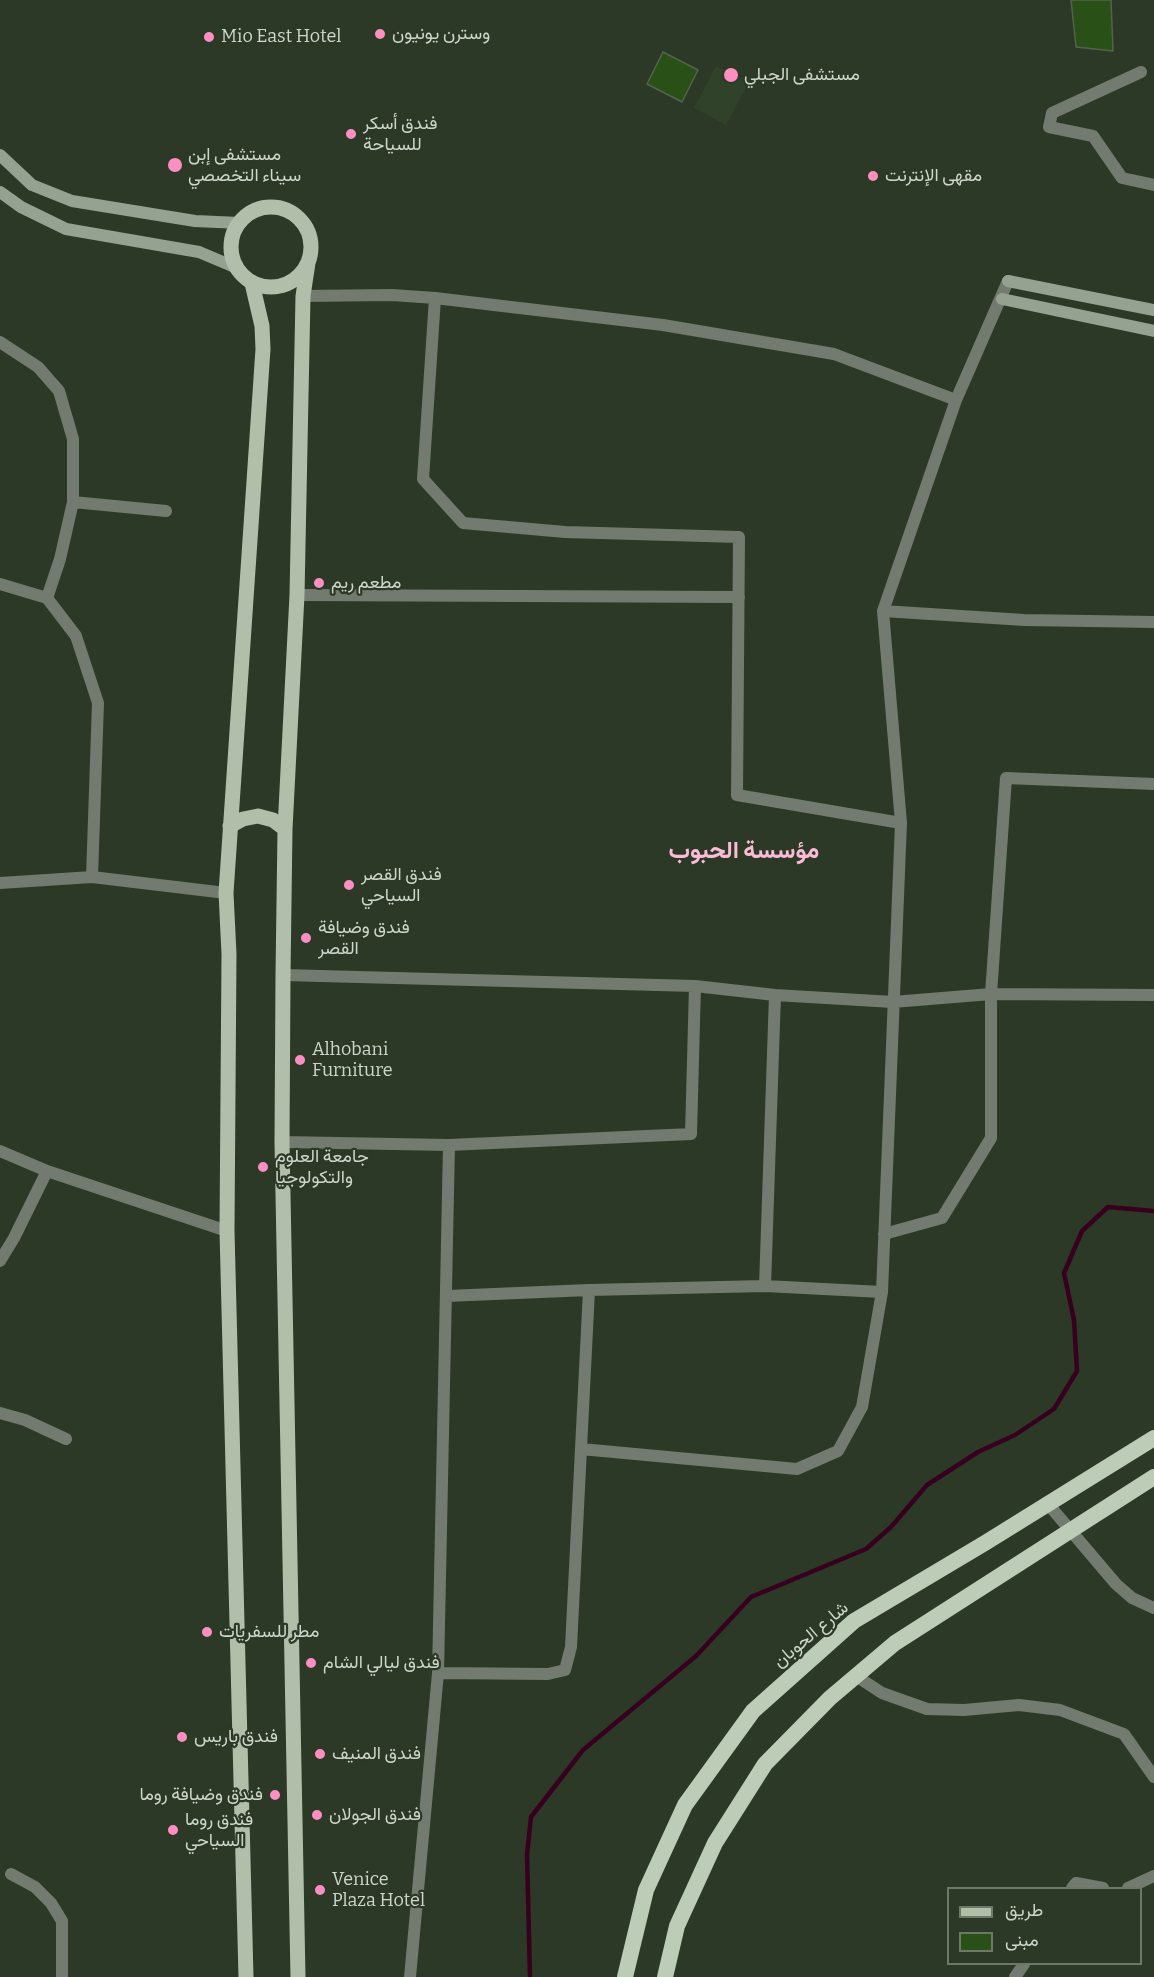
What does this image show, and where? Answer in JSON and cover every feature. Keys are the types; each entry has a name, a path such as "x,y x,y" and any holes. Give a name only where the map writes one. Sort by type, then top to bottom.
{"highway":[{"name":"شارع الحوبان","path":"625,1977 646,1890 685,1805 753,1711 854,1622 1154,1438"},
{"path":"665,1977 677,1926 711,1853 765,1764 814,1714 895,1643 1154,1477"}],"main road":[{"path":"0,155 32,185 72,201 195,221 240,222"},
{"path":"0,192 21,207 66,229 199,252 237,268"},
{"path":"298,1977 282,1142 283,975 285,829 297,595 303,296 311,251 310,238 305,226 292,213 274,207 261,208 249,214 240,222 234,233 232,257 237,268 243,276 264,287 278,287 291,283 308,263"},
{"path":"1008,281 1154,310"},
{"path":"246,1977 227,1231 229,954 226,893 263,349 262,327 252,282"},
{"path":"1002,299 1154,331"},
{"path":"230,826 243,819 258,816 273,820 285,829"}],"street":[{"path":"1141,72 1052,112 1049,128 1093,136 1122,178 1154,185"},
{"path":"581,1449 797,1469 838,1451 862,1407 882,1292 901,823 883,611 956,400 1008,281"},
{"path":"303,296 392,295 435,298 663,325 834,354 956,400"},
{"path":"435,298 423,480 463,523 565,532 739,537 737,795 901,823"},
{"path":"0,342 38,367 59,391 73,439 72,502 60,560 47,598"},
{"path":"72,502 166,511"},
{"path":"0,584 47,598 76,636 98,703 92,877"},
{"path":"297,595 739,597"},
{"path":"883,611 1024,620 1154,622"},
{"path":"884,1234 942,1218 991,1138 991,994 1006,778 1154,784"},
{"path":"0,883 92,877 226,893"},
{"path":"283,975 695,986 775,995 893,1002 991,994 1154,995"},
{"path":"282,1142 449,1145 691,1134 695,986"},
{"path":"765,1287 775,995"},
{"path":"410,1977 438,1672 449,1145"},
{"path":"0,1151 47,1172 227,1231"},
{"path":"0,1261 47,1172"},
{"path":"447,1296 589,1290 765,1287 882,1292"},
{"path":"438,1672 548,1674 565,1670 571,1647 589,1290"},
{"path":"0,1413 26,1420 66,1439"},
{"path":"1048,1504 1122,1591 1131,1598 1154,1608"},
{"path":"856,1676 882,1693 927,1709 964,1710 1019,1705 1060,1710 1124,1734 1154,1777"},
{"path":"11,1874 35,1887 51,1903 62,1921 62,1977"},
{"path":"1130,1887 1154,1876"},
{"path":"1073,1887 1076,1883 1098,1887"}],"shaded area":[{"path":"716,66 748,84 726,125 694,108"}],"building":[{"path":"1071,0 1111,0 1113,51 1076,47"},
{"path":"663,52 698,70 682,102 647,84"}],"waterway":[{"path":"530,1977 527,1854 531,1817 583,1750 696,1656 751,1597 866,1549 891,1527 927,1485 978,1452 1015,1435 1054,1409 1077,1371 1074,1320 1064,1273 1082,1231 1108,1207 1154,1211"}],"place":[{"name":"وسترن يونيون","path":"380,34"},
{"name":"Mio East Hotel","path":"209,37"},
{"name":"مستشفى الجبلي","path":"731,75"},
{"name":"فندق أسكر للسياحة","path":"351,134"},
{"name":"مستشفى إبن سيناء التخصصي","path":"175,165"},
{"name":"مقهى الإنترنت","path":"873,176"},
{"name":"مطعم ريم","path":"319,583"},
{"name":"فندق القصر السياحي","path":"349,885"},
{"name":"فندق وضيافة القصر","path":"306,938"},
{"name":"Alhobani Furniture","path":"300,1060"},
{"name":"جامعة العلوم والتكولوجيا","path":"263,1167"},
{"name":"مطر للسفريات","path":"207,1632"},
{"name":"فندق ليالي الشام","path":"311,1663"},
{"name":"فندق باريس","path":"182,1737"},
{"name":"فندق المنيف","path":"320,1754"},
{"name":"فندق وضيافة روما","path":"275,1795"},
{"name":"فندق الجولان","path":"317,1815"},
{"name":"فندق روما السياحي","path":"173,1830"},
{"name":"Venice Plaza Hotel","path":"320,1890"}],"district":[{"name":"مؤسسة الحبوب","path":"744,851"}]}
